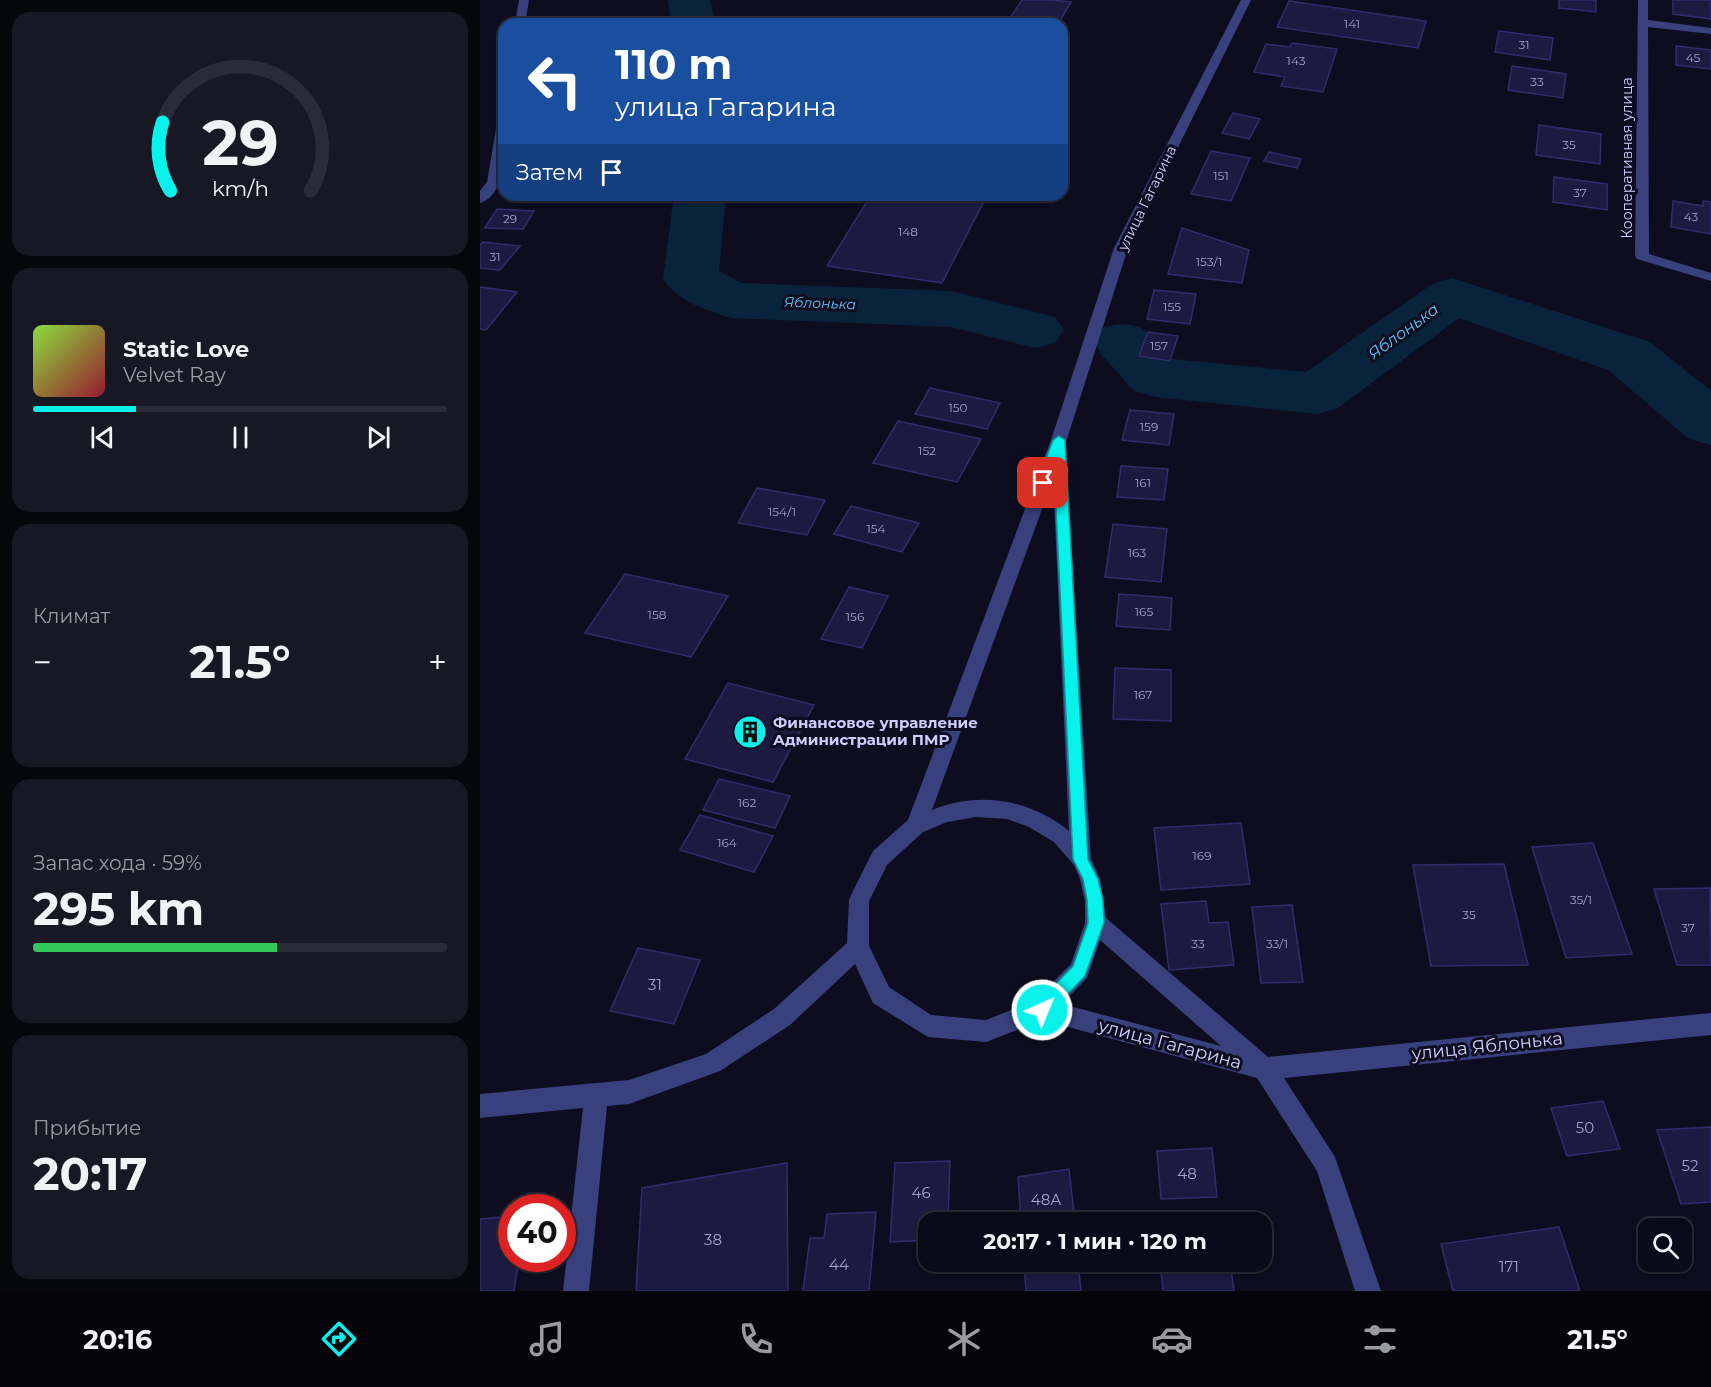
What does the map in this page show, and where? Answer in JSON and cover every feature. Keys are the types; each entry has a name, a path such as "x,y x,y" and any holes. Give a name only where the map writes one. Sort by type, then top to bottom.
{"street":[{"path":"521,18 524,0"},
{"name":"улица Гагарина","path":"916,826 1059,440 1121,248 1246,0"},
{"name":"Кооперативная улица","path":"1642,0 1642,256 1711,277"},
{"path":"1642,23 1711,31"},
{"path":"480,199 493,183 498,153"},
{"name":"улица Гагарина","path":"1059,440 1081,859"},
{"name":"улица Гагарина","path":"976,808 1007,810 1036,820 1062,836 1081,859 1090,879 1095,900 1096,923 1079,971 1042,1010 986,1030 928,1026 882,995 858,947 859,900 880,858 916,826 945,814 976,808"},
{"name":"улица Гагарина","path":"1096,923 1264,1070 1327,1166 1368,1291"},
{"path":"480,1106 629,1092 712,1063 782,1017 858,947"},
{"name":"улица Гагарина","path":"1042,1010 1264,1070"},
{"name":"улица Яблонька","path":"1264,1070 1711,1024"},
{"path":"576,1291 596,1095"}],"building":[{"path":"1022,0 1071,2 1062,18 1010,18"},
{"path":"1559,0 1596,0 1596,12 1559,8"},
{"path":"1673,0 1711,0 1711,19 1673,14"},
{"path":"1289,1 1426,21 1418,48 1277,27"},
{"path":"1499,31 1553,38 1550,60 1495,52"},
{"path":"1292,43 1337,49 1323,92 1281,86 1285,77 1254,72 1266,44 1290,47"},
{"path":"1676,46 1711,50 1711,69 1676,65"},
{"path":"1512,66 1566,74 1563,98 1508,90"},
{"path":"1233,113 1260,119 1249,139 1222,133"},
{"path":"1539,125 1601,134 1600,164 1536,155"},
{"path":"1211,151 1250,158 1231,201 1191,194"},
{"path":"1269,152 1301,159 1297,168 1264,161"},
{"path":"1554,177 1607,184 1607,210 1553,202"},
{"path":"867,201 984,201 942,283 827,266"},
{"path":"1673,201 1703,206 1703,201 1711,202 1711,234 1671,227"},
{"path":"497,209 534,211 523,229 485,228"},
{"path":"1182,228 1249,250 1242,283 1168,274"},
{"path":"483,242 520,246 500,270 480,268 480,245"},
{"path":"480,287 517,292 486,330 480,329"},
{"path":"1154,290 1196,294 1190,324 1147,319"},
{"path":"1148,332 1178,336 1170,361 1139,356"},
{"path":"930,388 1000,403 987,429 915,414"},
{"path":"1130,410 1174,414 1169,445 1122,440"},
{"path":"898,421 981,439 957,482 873,463"},
{"path":"1121,466 1168,469 1164,500 1117,497"},
{"path":"757,488 825,500 807,535 738,523"},
{"path":"851,506 919,523 902,552 834,534"},
{"path":"1113,524 1167,529 1161,582 1105,577"},
{"path":"625,574 728,596 691,657 585,633"},
{"path":"849,587 888,596 862,648 821,639"},
{"path":"1119,594 1172,598 1170,630 1116,626"},
{"path":"1115,668 1171,670 1171,721 1113,719"},
{"name":"Финансовое управление Администрации ПМР","path":"728,683 814,705 773,782 685,759"},
{"path":"719,779 790,796 775,828 703,810"},
{"path":"700,815 773,836 754,872 680,850"},
{"path":"1241,823 1250,884 1161,890 1154,828"},
{"path":"1593,843 1632,954 1566,958 1532,847"},
{"path":"1504,864 1528,965 1431,966 1413,865"},
{"path":"1710,888 1711,965 1677,965 1654,889"},
{"path":"1206,901 1209,923 1228,922 1234,965 1169,970 1161,904"},
{"path":"1292,905 1303,982 1261,983 1252,907"},
{"path":"638,948 700,960 674,1024 610,1011"},
{"path":"1603,1101 1620,1149 1567,1156 1551,1108"},
{"path":"1711,1127 1711,1202 1681,1204 1657,1130"},
{"path":"1212,1148 1217,1197 1161,1199 1157,1151"},
{"path":"950,1161 948,1212 918,1212 918,1241 890,1242 895,1163"},
{"path":"787,1163 788,1291 636,1291 642,1188"},
{"path":"1069,1169 1074,1212 1020,1212 1018,1177"},
{"path":"876,1212 869,1291 803,1291 810,1238 824,1238 827,1214"},
{"path":"498,1217 498,1272 517,1272 514,1291 480,1291 480,1219"},
{"path":"1559,1227 1580,1291 1453,1291 1441,1244"},
{"path":"1025,1272 1079,1272 1081,1291 1026,1291"},
{"path":"1161,1272 1231,1272 1234,1291 1163,1291"}],"waterway":[{"name":"Яблонька","path":"689,0 692,18"},
{"name":"Яблонька","path":"699,201 691,279 732,300 951,309 1035,330"},
{"name":"Яблонька","path":"1122,341 1155,377 1317,394 1452,296 1629,356 1711,424"}],"place":[{"name":"Финансовое управление Администрации ПМР","path":"750,732"}],"route":[{"path":"1042,1010 1079,971 1096,923 1095,900 1090,879 1081,859 1059,440 1043,483"}]}
